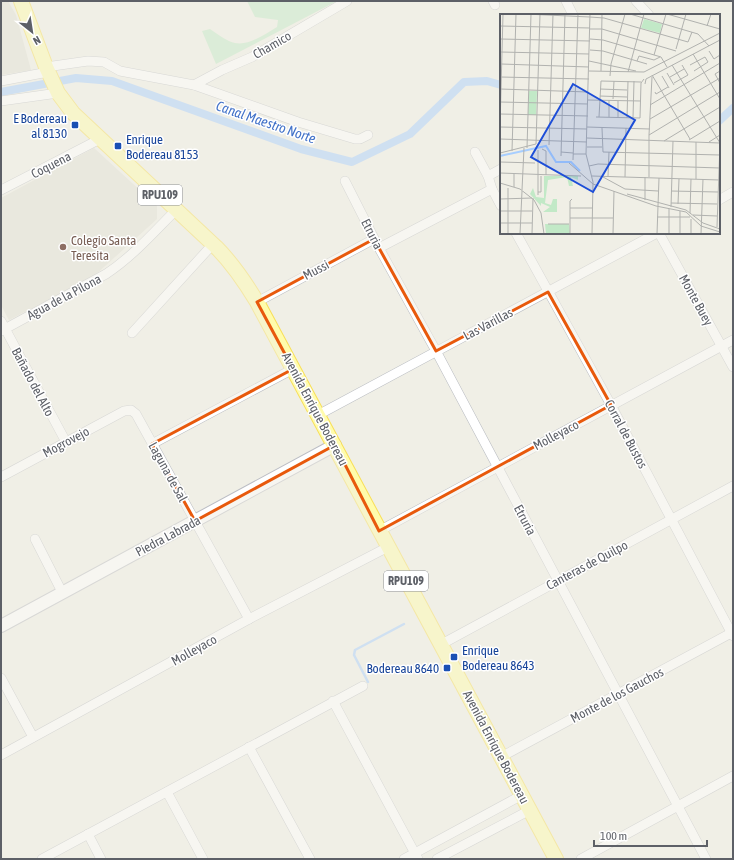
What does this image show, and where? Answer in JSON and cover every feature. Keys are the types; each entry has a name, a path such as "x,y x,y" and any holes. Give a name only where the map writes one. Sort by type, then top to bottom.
{"main road":[{"name":"Avenida Enrique Bodereau","path":"21,1 47,69 58,92 73,113 100,140 213,244 236,270 257,302 556,859"},
{"name":"Piedra Labrada","path":"1,626 334,445"}],"street":[{"name":"Chamico","path":"194,85 222,70 252,57 347,1"},
{"path":"566,1 572,14"},
{"path":"636,1 648,14"},
{"path":"1,81 47,69 88,62 104,62 120,71 194,85 298,122 355,139 360,139 368,135"},
{"path":"1,101 58,92"},
{"name":"Coquena","path":"1,190 100,140"},
{"path":"475,152 488,176 492,189 500,204"},
{"path":"488,176 500,170"},
{"name":"Etruria","path":"345,181 374,239 436,351 706,859"},
{"path":"1,183 18,182"},
{"path":"379,248 492,189"},
{"path":"720,199 733,192"},
{"name":"Agua de la Pilona","path":"2,327 119,266 176,210"},
{"name":"Corral de Bustos","path":"517,234 611,405 732,634"},
{"name":"Las Varillas","path":"318,415 656,234"},
{"name":"Monte Buey","path":"659,234 733,367"},
{"name":"Mussi","path":"257,302 374,239"},
{"path":"132,333 213,244"},
{"name":"Bañado del Alto","path":"2,327 66,442"},
{"name":"Molleyaco","path":"379,531 733,340"},
{"path":"152,444 294,369"},
{"name":"Mogrovejo","path":"1,477 124,411 132,410"},
{"name":"Laguna de Sal","path":"132,410 136,414 249,620"},
{"name":"Canteras de Quilpo","path":"440,645 733,486"},
{"path":"35,539 62,592"},
{"name":"Molleyaco","path":"1,755 249,620 388,547"},
{"name":"Monte de los Gauchos","path":"501,757 732,634"},
{"path":"1,678 33,737"},
{"path":"42,859 363,686"},
{"path":"333,702 417,856"},
{"path":"249,747 310,859"},
{"path":"581,859 733,776"},
{"path":"167,792 203,859"},
{"path":"404,859 417,856 522,795"},
{"path":"437,859 530,810"},
{"path":"88,834 101,859"}],"highlighted area":[{"path":"374,239 436,351 548,292 611,405 379,531 335,445 195,521 152,444 293,369 257,302"}],"shaded area":[{"path":"1,1 8,1 16,15 31,70 1,75"},
{"name":"Colegio Santa Teresita","path":"94,148 157,206 157,219 94,276 9,320 1,305 1,198"}],"green space":[{"path":"247,1 337,1 216,64 202,31 210,29 229,41 235,43 246,43 257,39 277,27 278,20 255,17"}],"waterway":[{"name":"Canal Maestro Norte","path":"1,92 76,78 112,81 301,149 352,162 410,134 464,82 487,81 500,85"},
{"name":"Canal Maestro Norte","path":"720,120 733,108"},
{"path":"368,682 354,655 355,650 404,624"}],"place":[{"name":"E Bodereau al 8130","path":"75,125"},
{"name":"Enrique Bodereau 8153","path":"118,146"},
{"name":"Colegio Santa Teresita","path":"63,247"},
{"name":"Enrique Bodereau 8643","path":"454,657"},
{"name":"Bodereau 8640","path":"447,668"}]}
